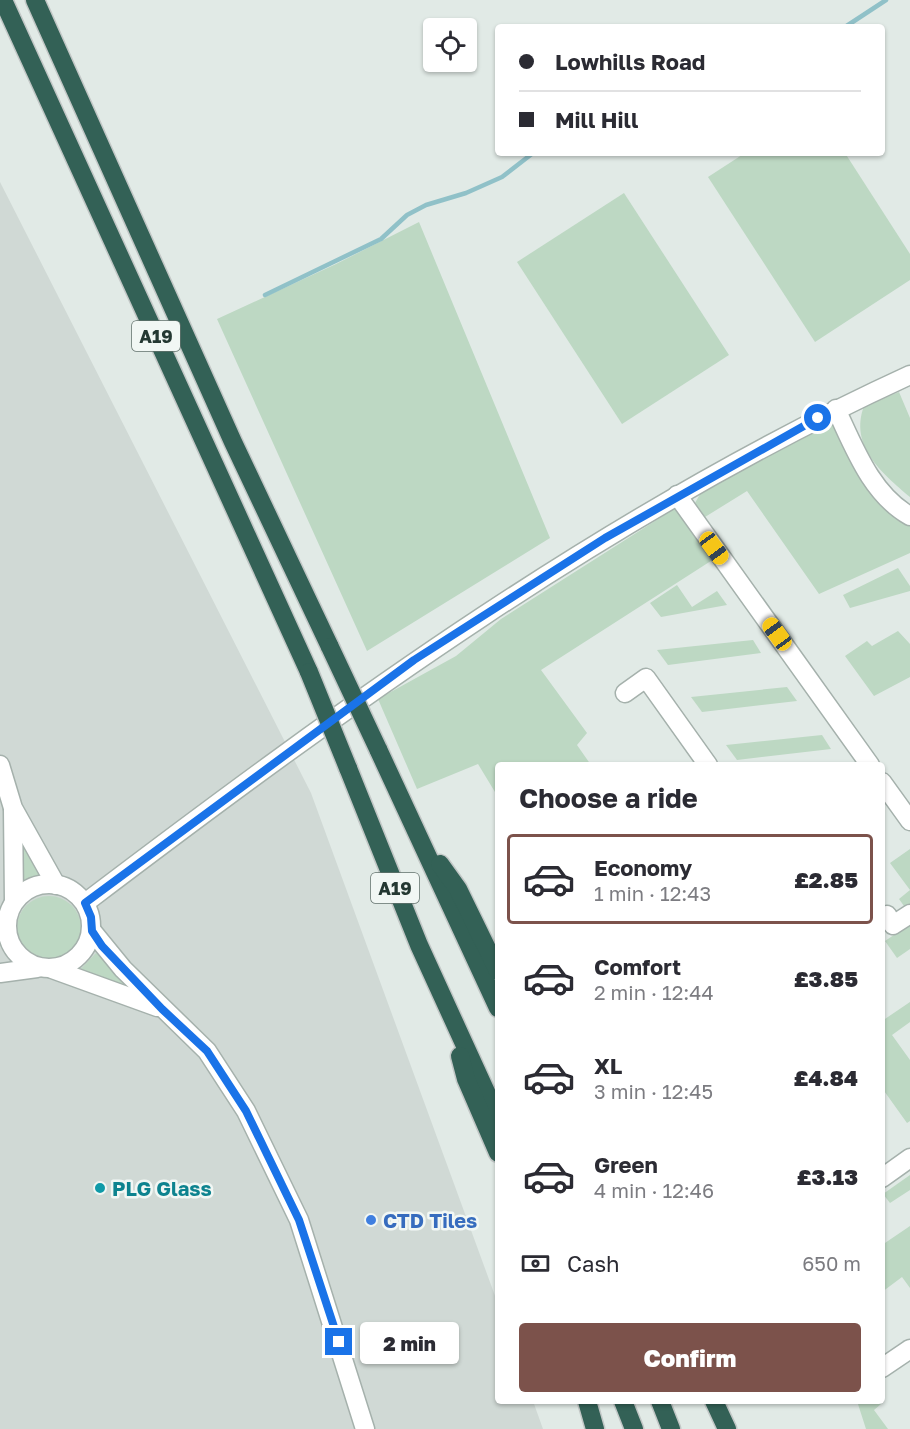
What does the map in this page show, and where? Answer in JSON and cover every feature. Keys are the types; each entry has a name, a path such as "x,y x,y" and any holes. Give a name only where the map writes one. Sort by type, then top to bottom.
{"highway":[{"name":"A19","path":"3,0 309,672 419,945 495,1111"},
{"name":"A19","path":"34,0 232,441 495,1002"},
{"path":"411,821 458,889 495,965"},
{"path":"447,1005 466,1079 495,1146"},
{"path":"588,1404 595,1429"},
{"path":"624,1404 634,1429"},
{"path":"661,1404 671,1429"},
{"path":"715,1404 727,1429"}],"street":[{"path":"85,903 414,660 578,555 677,495 836,409 910,375"},
{"path":"836,409 859,458 876,485 900,510 910,516"},
{"path":"677,495 868,762"},
{"path":"625,693 645,678 706,762"},
{"path":"0,765 13,808 56,885"},
{"path":"885,789 910,821"},
{"path":"13,808 14,902 3,932 14,951 24,961 162,1009"},
{"path":"0,973 66,966 79,957 87,946 92,931 91,917 85,903 75,893 56,885 34,886 14,902"},
{"path":"887,915 893,926 910,914"},
{"path":"92,931 116,962 207,1051 246,1111 267,1150 299,1220 365,1429"},
{"path":"885,1176 910,1158"},
{"path":"885,1366 910,1349"}],"shaded area":[{"path":"0,182 311,793 495,1296 495,1404 534,1404 543,1429 0,1429"}],"green space":[{"path":"740,156 847,156 910,254 910,280 815,342 708,177"},
{"path":"624,193 729,355 622,424 517,262"},
{"path":"419,222 550,538 367,651 217,319 336,264"},
{"path":"899,392 910,418 910,497 879,468 865,446 861,434 864,406"},
{"path":"831,418 910,523 910,553 819,594 747,491 705,517 695,503 704,487"},
{"path":"677,507 714,559 541,670 587,733 577,745 589,762 495,762 495,792 478,764 417,789 378,699 456,656 501,619"},
{"path":"898,568 910,586 910,591 850,608 843,595"},
{"path":"677,585 692,607 717,591 727,605 661,617 650,603"},
{"path":"898,631 910,644 910,677 874,696 845,656 867,641 872,646"},
{"path":"753,640 761,653 668,665 657,650"},
{"path":"787,687 797,701 702,712 691,697"},
{"path":"822,735 831,749 737,760 726,745"},
{"path":"20,834 39,876 19,881"},
{"path":"910,849 910,890 890,863"},
{"path":"910,890 910,908 904,906 899,899"},
{"path":"49,896 67,902 75,910 81,928 75,946 67,954 49,960 31,954 23,946 17,928 23,910 31,902"},
{"path":"910,924 910,949 897,958 885,941"},
{"path":"96,953 136,989 134,991 79,971"},
{"path":"910,1002 910,1022 892,1035 910,1060 910,1121 907,1123 885,1092 885,1019"},
{"path":"910,1175 910,1190 890,1203 885,1193"},
{"path":"910,1226 910,1288 902,1277 885,1290 885,1243"},
{"path":"858,1404 881,1404 874,1410 888,1429 866,1429"}],"waterway":[{"path":"850,24 886,0"},
{"path":"265,295 381,239 407,215 426,205 466,193 502,177 529,156"}],"place":[{"name":"PLG Glass","path":"100,1188"},
{"name":"CTD Tiles","path":"371,1220"}],"route":[{"path":"339,1342 299,1220 267,1150 246,1111 207,1051 184,1027 162,1009 102,946 92,931 91,917 85,903 414,660 605,538 677,495 818,418"}]}
